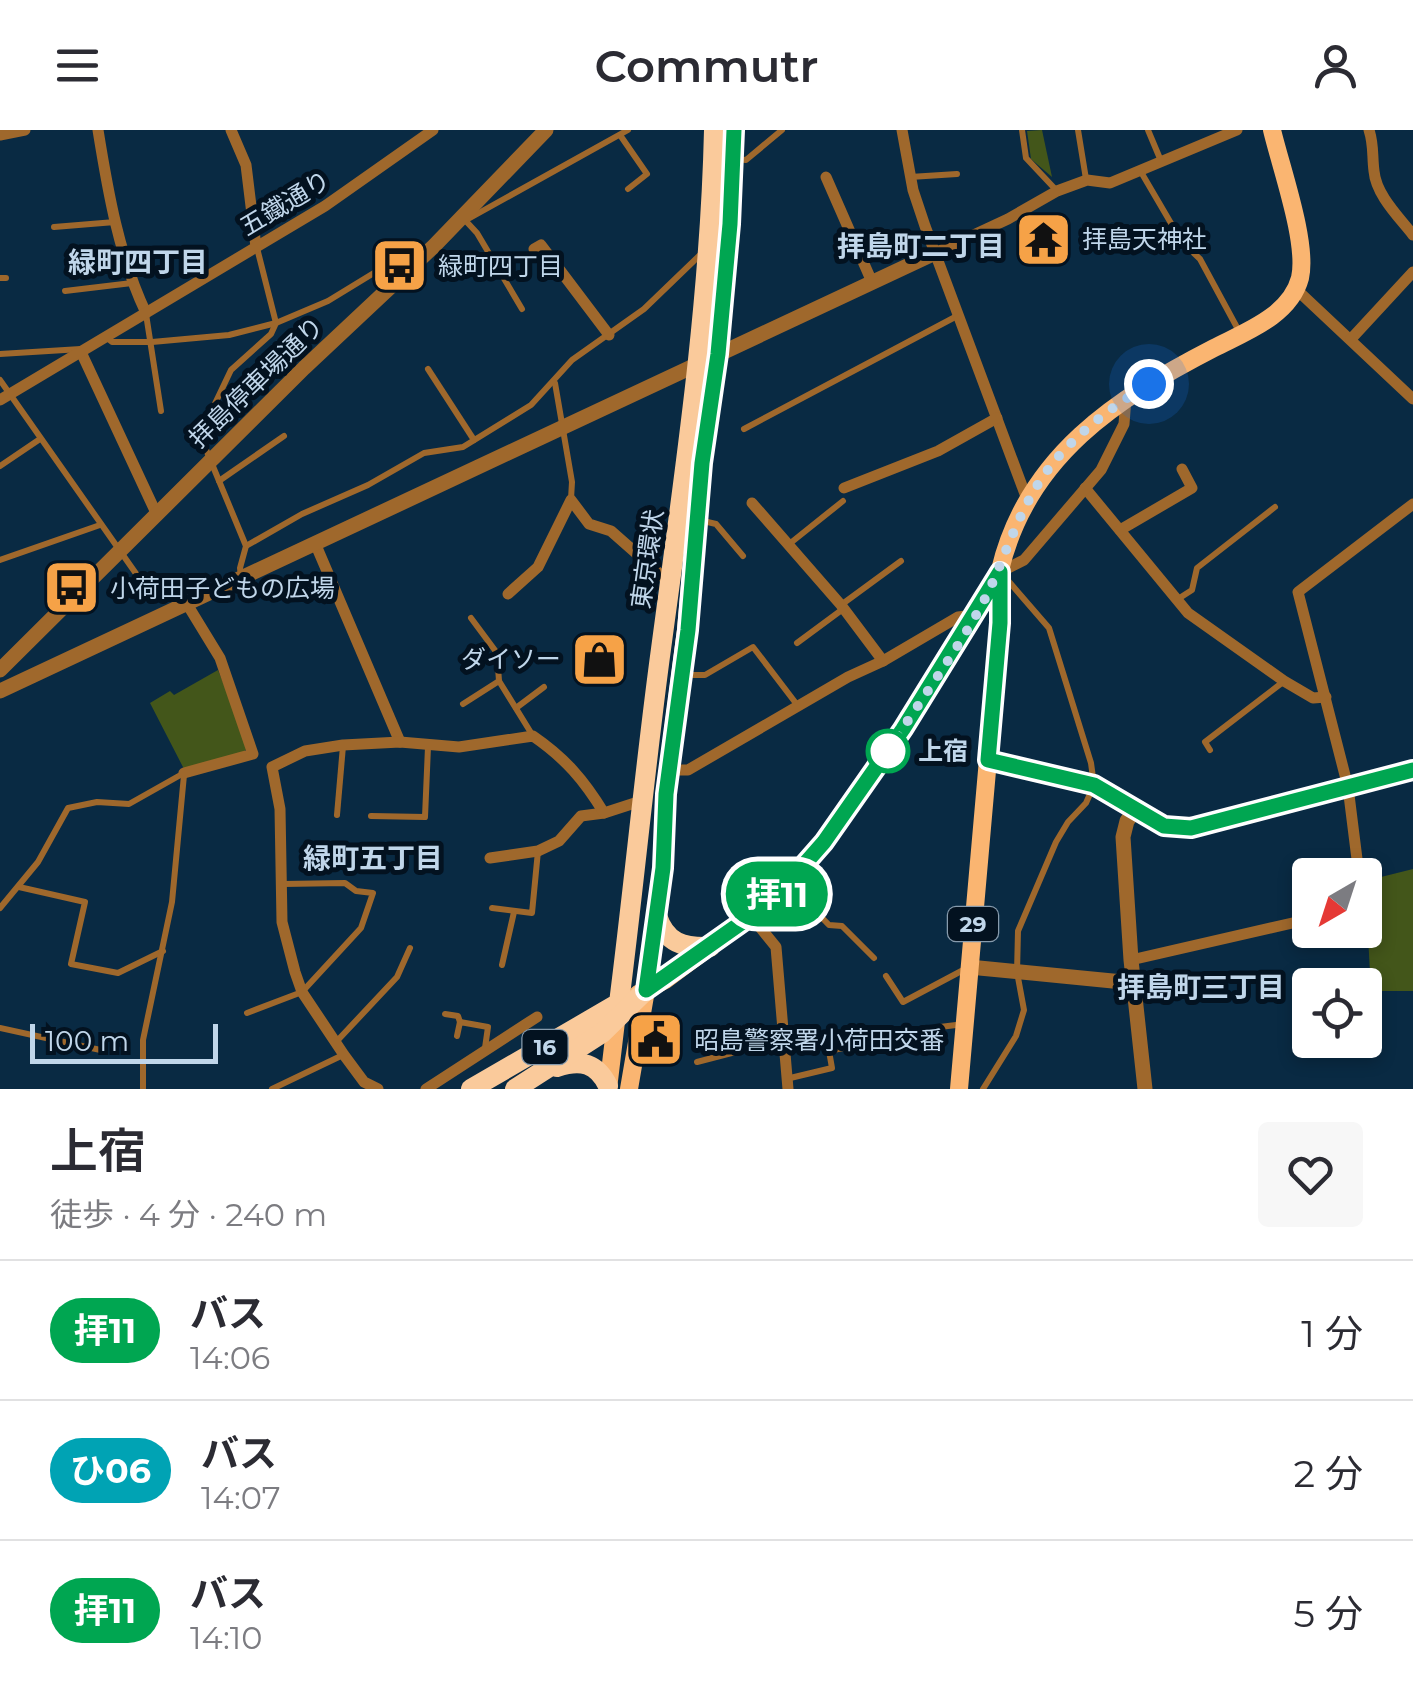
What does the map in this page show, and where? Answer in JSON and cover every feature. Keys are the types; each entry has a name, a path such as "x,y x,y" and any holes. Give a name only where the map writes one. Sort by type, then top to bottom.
{"highway":[{"name":"東京環状","path":"646,990 697,520 708,359 714,130"},
{"name":"東京環状","path":"618,1012 641,800 670,582 708,359 734,130"},
{"path":"657,914 664,933 674,942 710,948"},
{"name":"16","path":"529,1083 646,990"},
{"name":"16","path":"470,1089 618,1012"},
{"path":"529,1083 585,1062 615,1088"}],"main road":[{"path":"1272,130 1302,257 1296,289"},
{"name":"29","path":"646,990 751,916 788,883 824,842 976,614 1000,572 1028,502 1059,454 1126,398 1172,369 1271,318 1296,289"},
{"name":"29","path":"959,1089 1000,623 1000,572"},
{"path":"615,1088 646,990"},
{"path":"615,1088 618,1012"}],"street":[{"path":"0,135 25,130"},
{"path":"98,130 116,222 132,283 146,314"},
{"path":"232,130 246,166 256,248"},
{"name":"五鐵通り","path":"5,397 256,248 378,171 433,130"},
{"name":"拝島停車場通り","path":"0,670 210,461 464,219 546,130"},
{"path":"902,130 910,177 935,253 1028,502"},
{"path":"0,691 1008,219 1056,190 1087,180 1110,184 1237,130"},
{"path":"1369,130 1374,144 1374,176 1387,202 1413,235"},
{"path":"826,177 872,282"},
{"path":"534,249 541,245 609,335"},
{"path":"1351,339 1413,272"},
{"path":"1296,289 1413,399"},
{"path":"84,350 157,515"},
{"path":"1000,572 1024,560 1101,470 1124,424 1126,398"},
{"path":"844,495 938,451 996,418"},
{"path":"1120,530 1192,488 1182,470"},
{"path":"1086,488 1188,613 1284,682 1313,698 1326,697"},
{"path":"508,594 538,567 571,500 590,524 611,531 670,582"},
{"path":"752,503 842,607 882,661"},
{"path":"1358,858 1348,788 1298,592 1413,504"},
{"path":"315,543 400,742"},
{"path":"184,773 253,754 220,658 188,604"},
{"path":"670,770 688,770 958,617 976,614"},
{"path":"378,1089 364,1082 302,992 282,922 280,808 272,767 305,751 344,744 400,742 459,747 533,736 558,752 581,776 604,813"},
{"path":"988,760 1094,785 1164,826 1191,828 1413,770"},
{"path":"490,858 538,851 558,841 581,816 604,813 641,800"},
{"path":"1134,810 1123,837 1145,1089"},
{"path":"751,916 776,946 787,1084"},
{"path":"1131,960 1292,922"},
{"path":"968,967 1134,984"},
{"path":"426,1089 537,1017"}],"lane":[{"path":"522,309 464,219 628,130"},
{"path":"732,160 746,160 782,130"},
{"path":"1022,130 1026,158 1056,190"},
{"path":"1078,130 1087,180"},
{"path":"1148,130 1162,163"},
{"path":"620,135 646,174 628,189"},
{"path":"1141,172 1182,242 1200,259 1241,334"},
{"path":"910,177 957,174"},
{"path":"54,228 116,222"},
{"path":"106,337 112,342 152,342 229,335 276,323 328,301 405,254 434,246"},
{"path":"246,546 424,453 463,447 531,405 572,360 644,310 709,246"},
{"path":"241,578 246,546 200,436 231,370 271,334 276,323 256,248"},
{"path":"66,291 132,283"},
{"path":"146,314 161,412"},
{"path":"744,429 958,316"},
{"path":"0,354 84,350"},
{"path":"428,369 474,440"},
{"path":"0,380 5,397 40,439 144,585 162,594 177,593 188,604"},
{"path":"555,382 565,425 571,500"},
{"path":"220,481 284,436"},
{"path":"0,466 40,439"},
{"path":"787,545 844,495"},
{"path":"1177,600 1192,590 1197,568 1275,508"},
{"path":"697,520 716,524 743,556"},
{"path":"0,560 100,526"},
{"path":"797,642 901,561"},
{"path":"983,1089 1016,1036 1024,1010 1017,972 1018,931 1056,842 1086,803 1094,785 1092,763 1049,628 1000,572"},
{"path":"471,618 497,653 499,680 533,736"},
{"path":"682,674 705,675 754,646 798,706"},
{"path":"462,704 499,680"},
{"path":"1210,750 1205,742 1284,682"},
{"path":"516,708 544,687"},
{"path":"337,815 344,744"},
{"path":"371,816 425,817 428,746"},
{"path":"253,754 263,757 272,767"},
{"path":"0,908 38,862 68,808 96,802 129,804 184,773"},
{"path":"143,1089 142,1040 164,950 184,773"},
{"path":"492,908 532,913 538,851"},
{"path":"788,883 830,925 842,926 874,958"},
{"path":"247,1013 302,992 361,928 373,893 344,884 283,884"},
{"path":"19,887 85,902 71,964 118,973 164,950"},
{"path":"502,966 514,912"},
{"path":"336,1042 397,977 410,948"},
{"path":"886,976 903,1002 968,967"},
{"path":"445,1014 458,1016 457,1036"},
{"path":"460,1022 488,1027 484,1050"},
{"path":"787,1084 832,1068 829,1051 965,1024"},
{"path":"0,1028 105,1051"},
{"path":"697,1062 782,1040"},
{"path":"272,1089 344,1055"}],"green space":[{"path":"1042,130 1052,177 1031,159 1027,131"},
{"path":"218,670 249,747 242,753 184,769 150,703 170,691 174,695"},
{"path":"1413,869 1413,991 1382,991 1382,968 1370,968 1369,948 1382,948 1382,877"}],"bus line":[{"name":"拝11","path":"734,130 718,354 702,463 688,630 666,794 663,868 646,990 751,916 788,883 824,842 903,729 1000,572 1000,623 988,760 1094,785 1175,829 1413,770"}],"place":[{"name":"拝島天神社","path":"1043,239"},
{"name":"緑町四丁目","path":"399,266"},
{"name":"小荷田子どもの広場","path":"71,588"},
{"name":"ダイソー","path":"600,659"},
{"name":"上宿","path":"888,751"},
{"name":"昭島警察署小荷田交番","path":"655,1040"}],"district":[{"name":"拝島町二丁目","path":"921,246"},
{"name":"緑町四丁目","path":"138,262"},
{"name":"緑町五丁目","path":"373,858"},
{"name":"拝島町三丁目","path":"1201,987"}],"route":[{"path":"888,751 1000,572 1042,477 1080,433 1149,384"}]}
